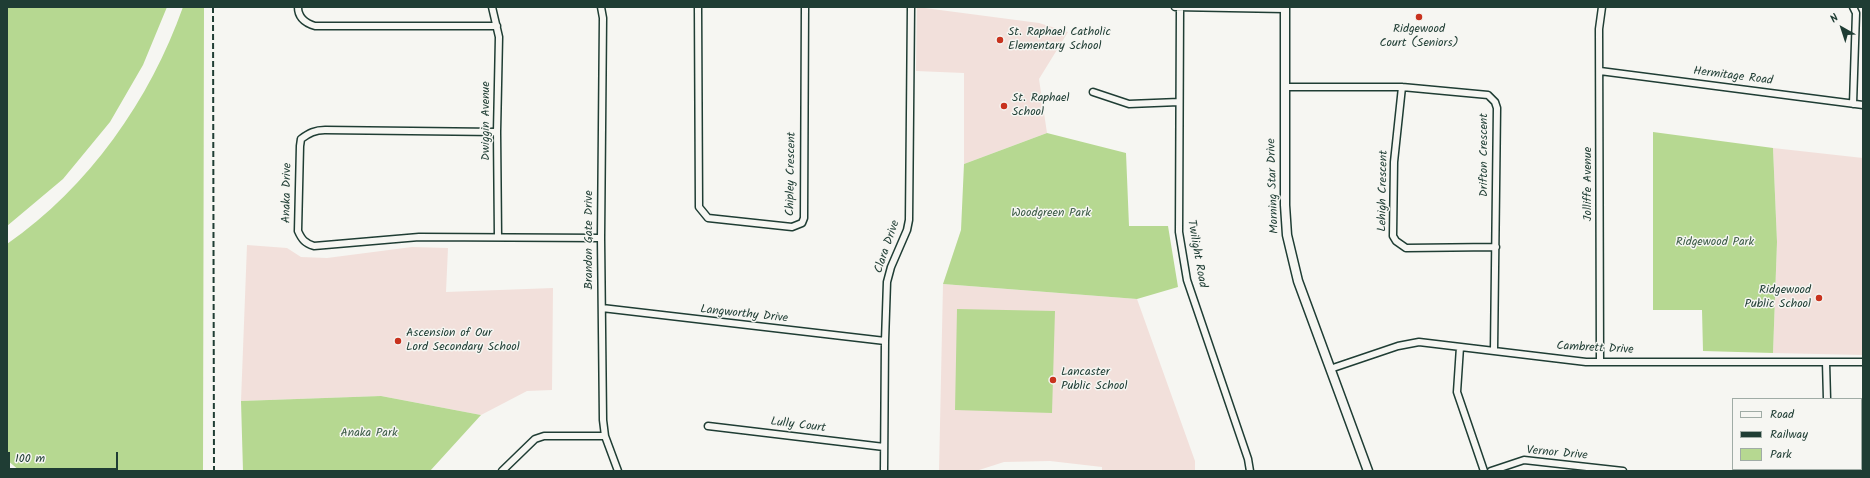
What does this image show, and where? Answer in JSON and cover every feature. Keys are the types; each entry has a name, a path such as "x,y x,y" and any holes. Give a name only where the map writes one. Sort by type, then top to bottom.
{"street":[{"path":"298,7 299,14 303,19 315,26 497,26"},
{"name":"Dwiggin Avenue","path":"492,7 499,37 497,132 498,237"},
{"name":"Brandon Gate Drive","path":"601,7 603,26 601,238 602,420 605,436 618,471"},
{"name":"Chipley Crescent","path":"698,7 699,207 708,218 792,227 802,223 804,218 805,7"},
{"name":"Clara Drive","path":"884,471 887,282 891,267 907,230 909,220 911,7"},
{"name":"Jolliffe Avenue","path":"1600,361 1599,29 1602,7"},
{"path":"1852,7 1856,13 1853,104"},
{"path":"1178,8 1285,8"},
{"name":"Twilight Road","path":"1178,8 1179,232 1187,280 1248,459 1250,471"},
{"name":"Morning Star Drive","path":"1285,8 1285,205 1287,235 1298,281 1368,471"},
{"name":"Hermitage Road","path":"1600,71 1863,106"},
{"name":"Drifton Crescent","path":"1285,87 1402,87 1488,95 1494,102 1497,108 1494,350"},
{"name":"Lehigh Crescent","path":"1402,87 1394,162 1393,236 1396,242 1406,248 1496,247"},
{"path":"1092,92 1129,104 1179,102"},
{"name":"Anaka Drive","path":"497,132 316,130 301,140 298,231 306,244 314,246 412,237 601,238"},
{"name":"Langworthy Drive","path":"602,308 885,341"},
{"name":"Cambrett Drive","path":"1330,368 1408,343 1419,342 1571,360 1863,362"},
{"path":"1460,347 1457,392 1484,471"},
{"path":"1826,362 1827,398"},
{"name":"Lully Court","path":"708,426 884,447"},
{"path":"502,471 535,439 544,436 605,436"},
{"name":"Vernor Drive","path":"1491,471 1524,460 1623,471"}],"shaded area":[{"name":"St. Raphael School","path":"917,7 1039,23 1068,32 1039,79 1047,133 964,164 964,73 916,71"},
{"name":"Ridgewood Public School","path":"1773,148 1863,158 1863,355 1773,353 1777,242"},
{"name":"Ascension of Our Lord Secondary School","path":"247,245 287,248 301,257 327,258 412,247 448,248 446,292 553,288 552,390 527,391 481,415 381,396 241,401"},
{"name":"Lancaster Public School","path":"943,284 1137,299 1195,461 1195,471 1102,471 1102,467 1050,461 1004,462 976,471 939,471"}],"green space":[{"path":"7,7 167,7 143,65 110,122 63,179 7,226"},
{"path":"183,7 204,7 203,471 20,471 7,460 7,244 37,221 64,196 90,168 113,139 134,108 153,75 169,42"},
{"name":"Ridgewood Park","path":"1653,132 1773,148 1777,242 1773,353 1703,351 1702,310 1653,310"},
{"name":"Woodgreen Park","path":"1047,133 1126,153 1129,226 1168,226 1178,287 1137,299 943,284 961,230 964,164"},
{"path":"957,309 1055,311 1052,413 955,410"},
{"name":"Anaka Park","path":"381,396 481,415 430,471 243,471 241,401"}],"railway":[{"path":"213,7 214,471"}],"place":[{"name":"Ridgewood Court (Seniors)","path":"1419,17"},
{"name":"St. Raphael Catholic Elementary School","path":"1000,40"},
{"name":"St. Raphael School","path":"1004,106"},
{"name":"Ridgewood Public School","path":"1819,298"},
{"name":"Ascension of Our Lord Secondary School","path":"398,341"},
{"name":"Lancaster Public School","path":"1053,380"}]}
